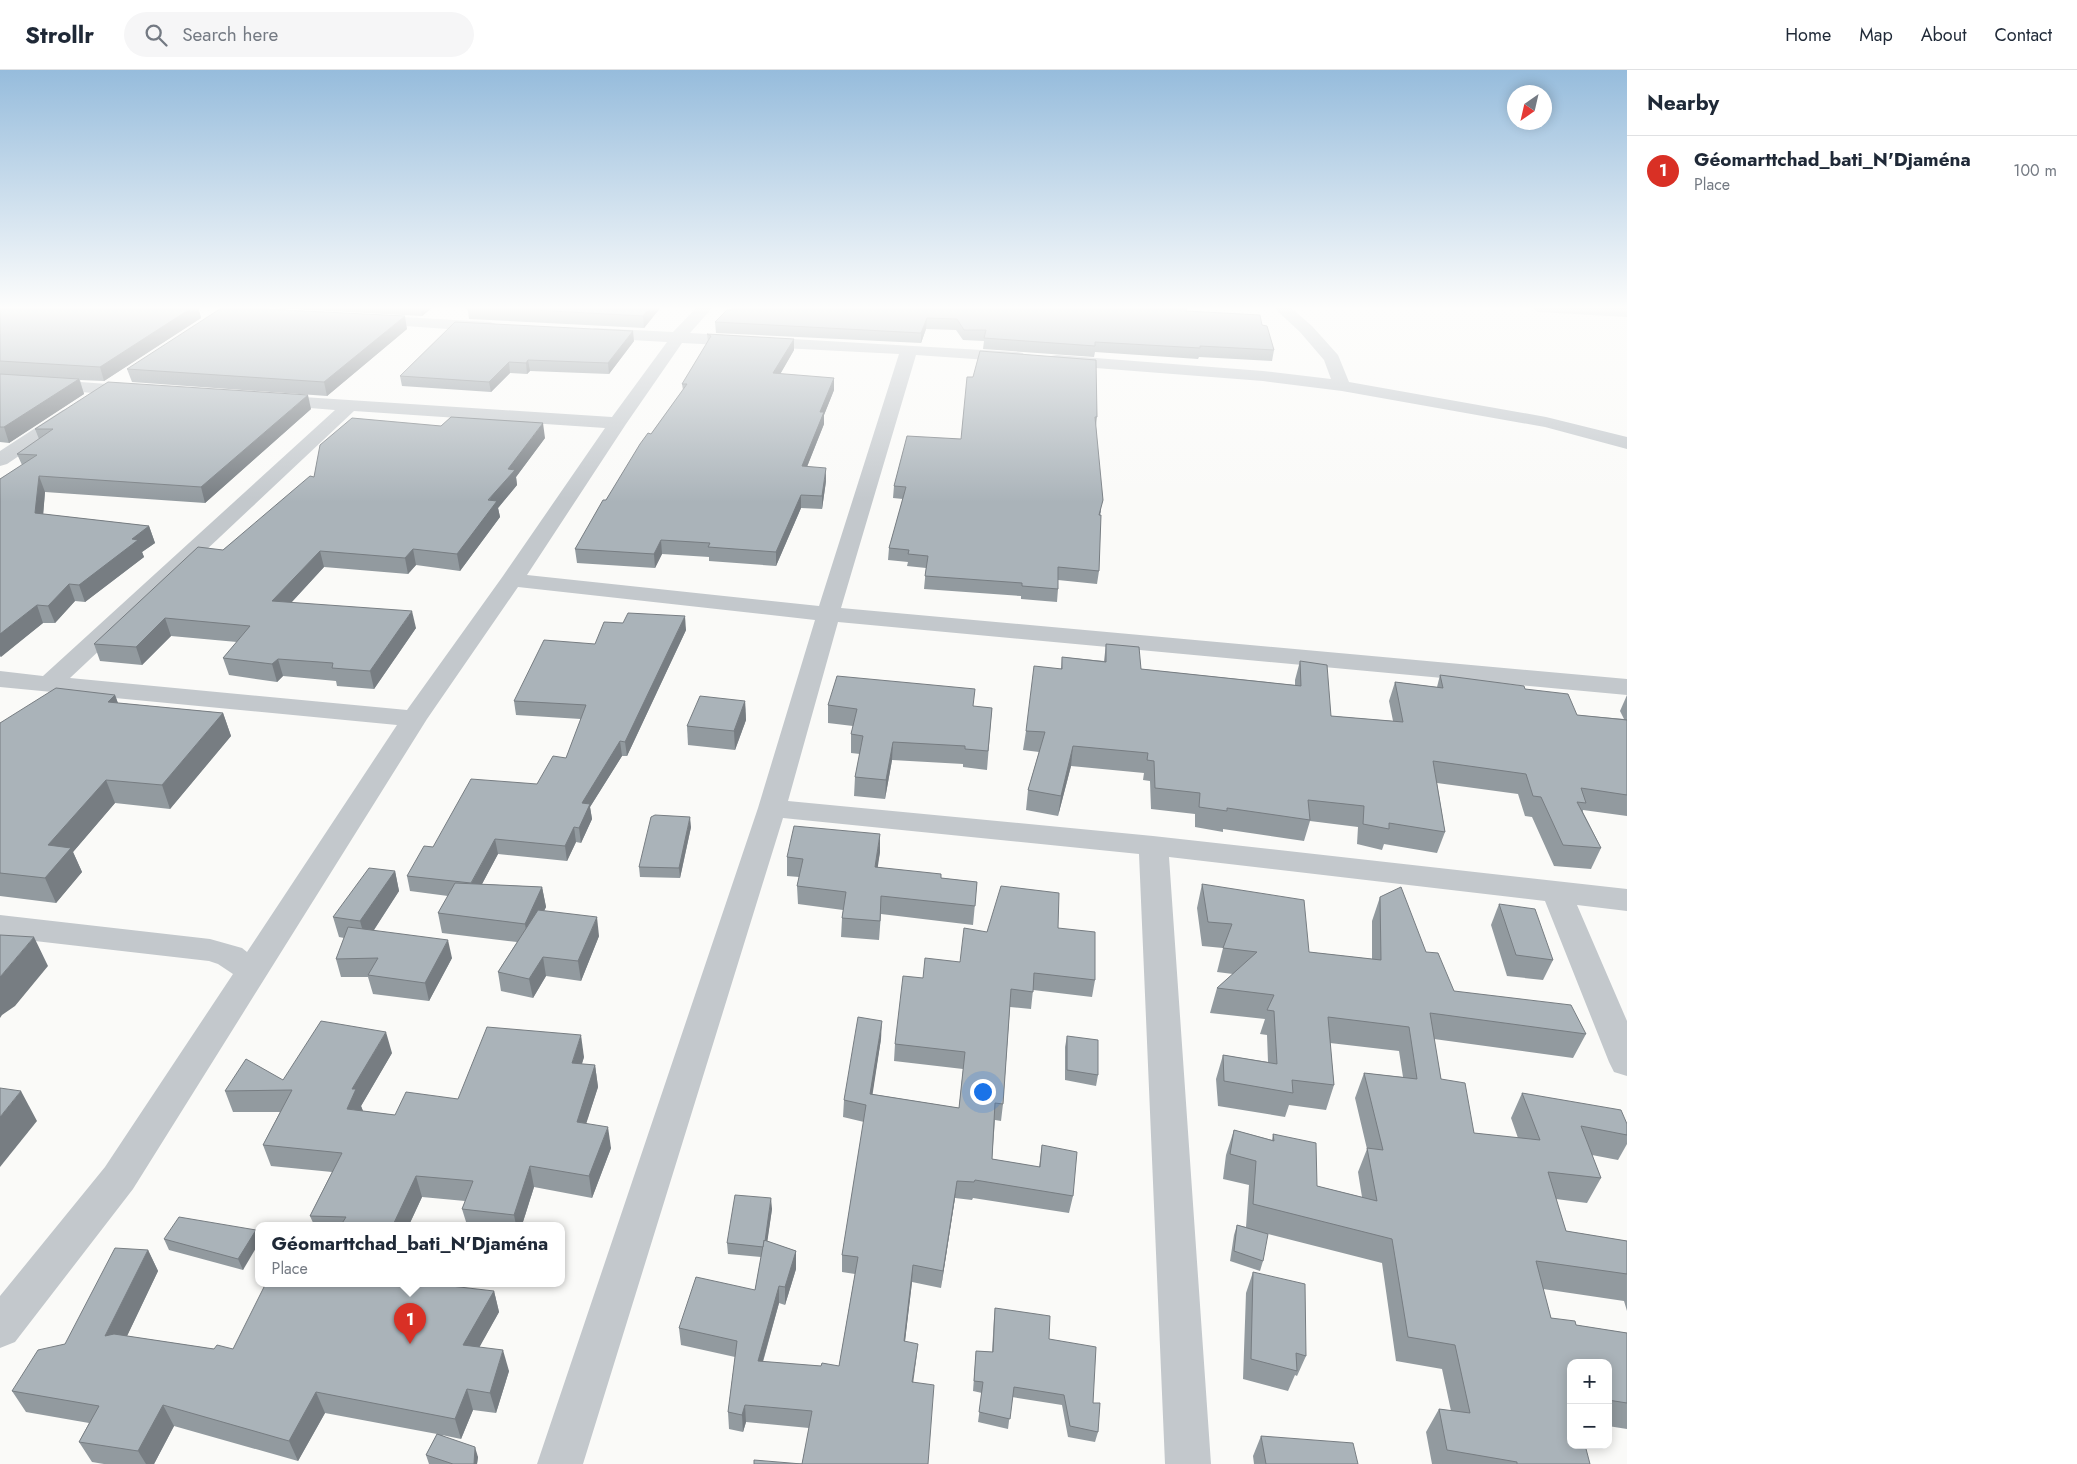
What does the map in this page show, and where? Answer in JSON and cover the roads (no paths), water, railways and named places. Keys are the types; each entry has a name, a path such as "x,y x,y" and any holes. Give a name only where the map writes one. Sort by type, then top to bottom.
{"street":[{"path":"0,1328 119,1178 414,719 512,580 653,372"},
{"path":"560,1464 772,808 828,614 902,372"},
{"path":"1213,372 1342,386 1546,422 1627,443"},
{"path":"1337,372 1342,386"},
{"path":"0,460 130,374"},
{"path":"0,381 155,392"},
{"path":"252,399 617,423"},
{"path":"49,684 350,405"},
{"path":"512,580 828,614 1627,687"},
{"path":"0,679 414,719"},
{"path":"772,808 1153,846 1627,900"},
{"path":"1153,846 1188,1464"},
{"path":"1557,893 1627,1062"},
{"path":"0,926 210,950 230,956 253,971"}],"place":[{"name":"Géomarttchad_bati_N'Djaména","path":"410,1344"}]}
